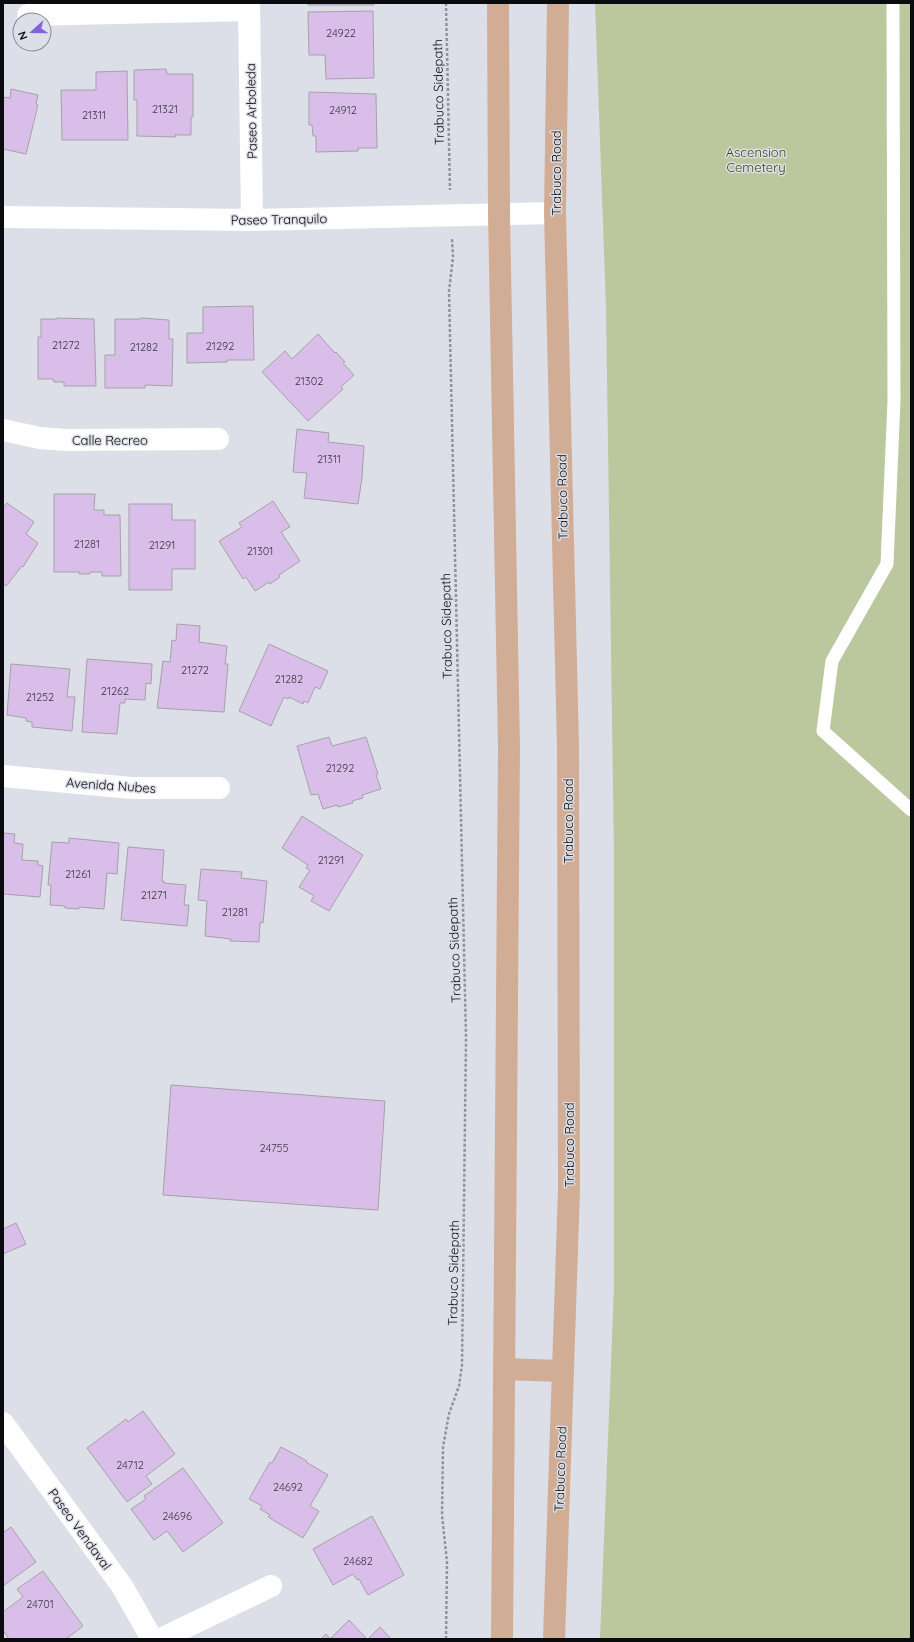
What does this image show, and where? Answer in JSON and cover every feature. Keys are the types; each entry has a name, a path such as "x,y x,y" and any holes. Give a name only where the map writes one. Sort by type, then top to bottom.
{"main road":[{"path":"498,3 499,213 509,746 502,1639"},
{"name":"Trabuco Road","path":"554,1639 569,1189 568,754 555,213 558,3"},
{"path":"504,1369 563,1371"}],"street":[{"path":"52,14 249,6"},
{"name":"Paseo Arboleda","path":"249,6 252,220"},
{"name":"Paseo Tranquilo","path":"3,217 252,220 499,213 555,213"},
{"name":"Calle Recreo","path":"3,430 40,438 67,440 218,439"},
{"name":"Avenida Nubes","path":"3,776 131,788 219,788"},
{"name":"Paseo Vendaval","path":"3,1423 122,1586 152,1639"},
{"path":"161,1639 271,1586"}],"lane":[{"path":"893,3 894,401 887,564 832,661 823,731 911,810"}],"path":[{"name":"Trabuco Sidepath","path":"446,3 450,180"},
{"name":"Trabuco Sidepath","path":"446,1639 448,1562 442,1515 443,1448 449,1414 459,1386 462,1365 466,1087 449,291 453,257"}],"green space":[{"name":"Ascension Cemetery","path":"595,3 911,3 911,1639 600,1639 614,1288 614,853 606,307"}],"building":[{"path":"308,3 374,3 374,5 308,5"},
{"path":"373,11 374,78 326,79 325,55 309,55 308,12"},
{"path":"166,69 167,74 193,74 193,117 191,117 191,135 175,135 176,137 137,136 137,100 134,100 134,70"},
{"path":"127,71 128,140 62,140 61,90 96,90 96,72"},
{"path":"11,89 38,95 36,104 38,105 26,154 3,149 3,97 10,98"},
{"path":"309,92 376,94 377,148 358,148 358,151 316,152 316,136 313,136 312,125 309,125"},
{"path":"253,306 254,360 227,360 227,362 187,363 187,333 203,333 203,307"},
{"path":"141,318 169,320 169,339 173,339 172,386 145,385 145,388 105,388 105,355 115,355 115,319"},
{"path":"41,319 94,319 96,386 64,386 64,382 54,382 53,379 38,379 38,337 41,337"},
{"path":"318,334 345,362 343,363 354,375 341,387 343,389 308,421 262,372 285,351 292,359"},
{"path":"297,429 329,433 328,442 364,446 362,478 358,504 304,498 307,473 293,472"},
{"path":"54,494 95,494 94,510 104,510 104,515 120,515 121,576 102,576 102,572 79,574 80,572 54,572"},
{"path":"273,501 290,527 281,532 300,561 279,575 280,577 270,584 269,582 255,591 246,577 243,579 219,541 242,527 239,523"},
{"path":"7,503 34,522 26,534 38,543 23,567 22,566 6,586 3,584 3,508"},
{"path":"129,504 172,504 172,520 195,520 195,569 172,569 172,590 129,590"},
{"path":"177,624 200,626 199,642 227,646 225,664 228,664 224,712 157,708 163,661 170,662 172,640 176,641"},
{"path":"269,644 328,671 320,689 315,687 308,703 304,701 303,704 289,697 288,699 284,697 271,726 239,711"},
{"path":"87,659 152,664 151,684 146,683 145,700 125,699 125,703 120,703 117,734 82,732"},
{"path":"11,664 70,669 67,697 75,697 72,731 32,727 32,722 26,721 26,718 7,715"},
{"path":"329,737 332,746 366,737 378,774 376,775 381,789 362,795 363,798 352,801 353,803 323,809 318,794 311,795 297,746"},
{"path":"302,816 363,855 329,911 311,901 314,896 299,887 310,870 306,868 308,865 282,848"},
{"path":"3,833 15,834 14,843 23,844 22,860 38,861 38,865 43,866 40,897 3,894"},
{"path":"69,838 119,843 117,874 107,873 104,909 79,907 79,909 65,908 65,906 50,905 51,885 48,885 52,842 69,843"},
{"path":"128,847 164,850 162,881 164,881 164,883 186,885 184,905 189,905 187,926 121,920"},
{"path":"201,869 242,872 241,878 267,881 263,923 260,922 259,942 230,941 231,939 205,936 207,901 198,900"},
{"path":"171,1085 385,1101 378,1210 163,1195"},
{"path":"16,1223 26,1244 3,1254 3,1229"},
{"path":"143,1411 175,1454 146,1476 152,1484 127,1502 87,1448 126,1419 128,1422"},
{"path":"281,1447 307,1461 306,1462 328,1475 310,1506 319,1511 303,1538 268,1517 270,1515 260,1509 262,1506 249,1499 270,1462 272,1463"},
{"path":"183,1468 223,1523 183,1552 167,1531 154,1540 131,1509 146,1499 144,1496"},
{"path":"372,1516 404,1575 368,1595 359,1579 357,1580 353,1574 333,1585 313,1549"},
{"path":"11,1527 36,1562 3,1586 3,1533"},
{"path":"43,1571 83,1626 66,1639 9,1639 3,1630 3,1612 23,1597 17,1589"},
{"path":"349,1620 367,1639 330,1639"},
{"path":"380,1627 391,1639 368,1639"},
{"path":"326,1634 330,1639 321,1639"}]}
